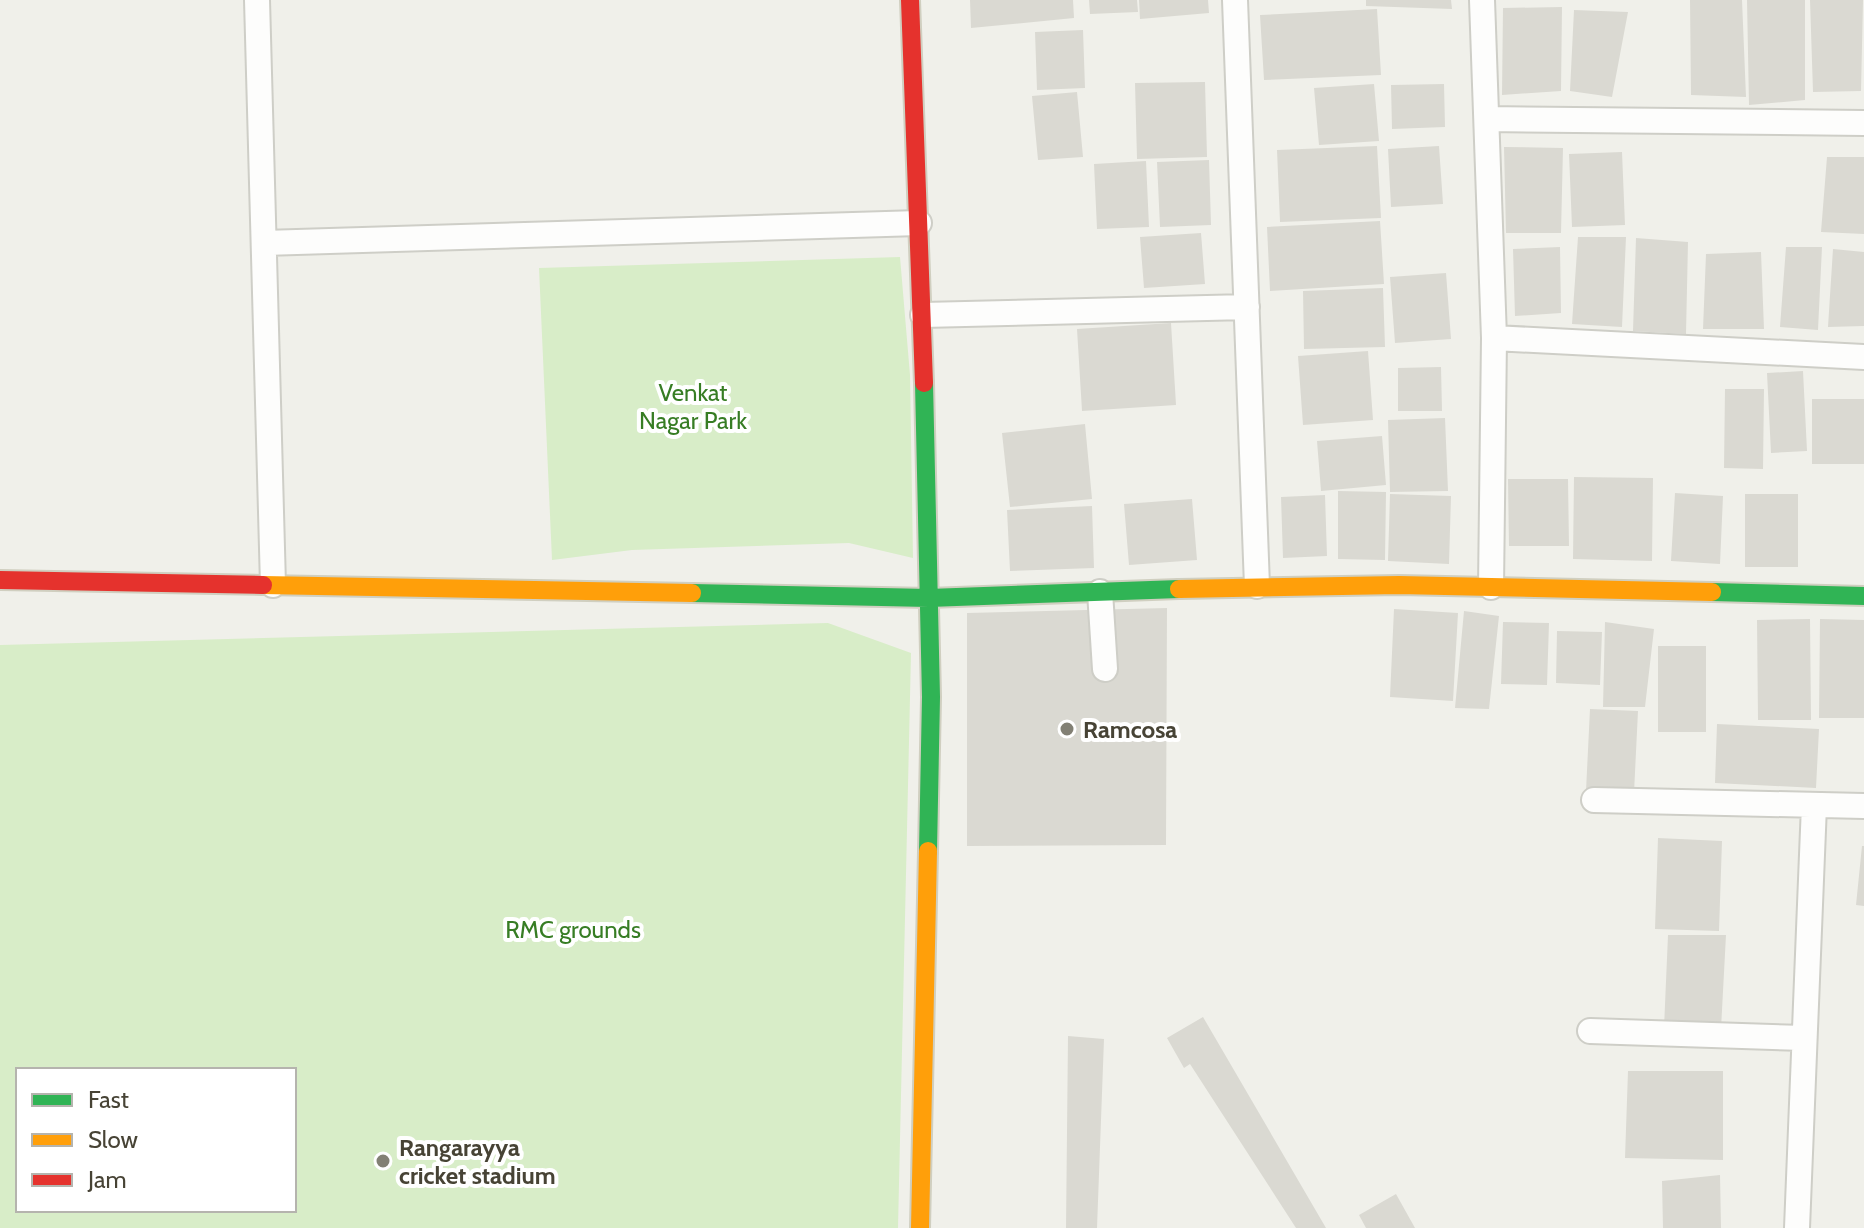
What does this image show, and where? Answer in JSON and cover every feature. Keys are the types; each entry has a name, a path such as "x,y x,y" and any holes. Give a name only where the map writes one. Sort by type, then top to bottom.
{"street":[{"path":"257,0 273,585"},
{"path":"910,0 923,315 931,697 920,1228"},
{"path":"1235,0 1257,586"},
{"path":"1482,0 1494,338 1491,587"},
{"path":"1487,119 1864,123"},
{"path":"264,243 919,223"},
{"path":"923,315 1247,307"},
{"path":"1494,338 1864,357"},
{"path":"0,580 929,598 1257,586 1491,587 1864,596"},
{"path":"1100,592 1105,669"},
{"path":"1594,800 1864,806"},
{"path":"1797,1228 1814,805"},
{"path":"1590,1031 1804,1038"}],"green space":[{"name":"Venkat Nagar Park","path":"900,257 910,375 913,558 849,543 632,550 552,560 539,268"},
{"name":"RMC grounds","path":"828,623 911,653 898,1228 0,1228 0,645"}],"building":[{"path":"970,0 1073,0 1074,18 971,28"},
{"path":"1089,0 1137,0 1138,12 1090,14"},
{"path":"1139,0 1208,0 1209,13 1140,19"},
{"path":"1366,0 1451,0 1452,9 1366,6"},
{"path":"1690,0 1742,0 1746,97 1691,95"},
{"path":"1747,0 1805,0 1805,100 1749,105"},
{"path":"1810,0 1863,0 1861,91 1813,92"},
{"path":"1562,7 1561,91 1502,95 1503,8"},
{"path":"1377,9 1381,75 1264,80 1260,15"},
{"path":"1574,10 1628,12 1612,97 1570,91"},
{"path":"1083,30 1085,88 1037,90 1035,32"},
{"path":"1205,82 1207,157 1137,159 1135,83"},
{"path":"1374,84 1379,141 1319,145 1314,88"},
{"path":"1444,84 1445,127 1392,129 1391,85"},
{"path":"1077,92 1083,157 1038,160 1032,96"},
{"path":"1377,146 1381,218 1280,222 1277,150"},
{"path":"1439,146 1443,204 1391,207 1388,149"},
{"path":"1504,147 1563,148 1561,233 1506,233"},
{"path":"1622,152 1625,225 1572,227 1569,154"},
{"path":"1827,157 1864,157 1864,234 1821,232"},
{"path":"1209,160 1211,225 1160,227 1157,162"},
{"path":"1146,161 1149,227 1097,229 1094,164"},
{"path":"1380,221 1384,284 1270,291 1267,227"},
{"path":"1201,233 1205,284 1144,288 1140,237"},
{"path":"1578,237 1626,237 1622,327 1572,324"},
{"path":"1636,238 1688,242 1686,334 1633,331"},
{"path":"1560,247 1561,313 1515,316 1513,249"},
{"path":"1786,247 1822,247 1818,330 1780,327"},
{"path":"1833,249 1864,252 1864,326 1828,327"},
{"path":"1761,252 1764,329 1703,329 1706,254"},
{"path":"1446,273 1451,339 1395,343 1390,277"},
{"path":"1383,288 1385,347 1304,349 1303,291"},
{"path":"1171,323 1176,405 1082,411 1077,329"},
{"path":"1368,351 1373,420 1303,425 1298,356"},
{"path":"1441,367 1442,411 1398,411 1398,368"},
{"path":"1803,371 1807,451 1771,453 1767,373"},
{"path":"1725,389 1764,389 1763,469 1724,468"},
{"path":"1812,399 1864,399 1864,464 1812,464"},
{"path":"1445,418 1448,491 1390,492 1388,420"},
{"path":"1085,424 1092,499 1010,507 1002,433"},
{"path":"1382,436 1386,485 1321,491 1317,441"},
{"path":"1574,477 1653,478 1652,561 1573,559"},
{"path":"1508,479 1568,479 1569,546 1509,546"},
{"path":"1338,491 1386,492 1385,560 1338,559"},
{"path":"1675,493 1723,496 1720,564 1671,561"},
{"path":"1390,494 1451,496 1449,564 1388,561"},
{"path":"1745,494 1798,494 1798,567 1745,567"},
{"path":"1325,495 1327,556 1283,558 1281,497"},
{"path":"1192,499 1197,560 1129,565 1124,504"},
{"path":"1092,506 1094,568 1010,571 1007,510"},
{"name":"Ramcosa","path":"1167,608 1166,845 967,846 967,613"},
{"path":"1394,609 1458,613 1453,701 1390,697"},
{"path":"1464,611 1499,616 1489,709 1455,708"},
{"path":"1810,619 1811,720 1758,720 1757,620"},
{"path":"1820,619 1864,620 1864,718 1819,718"},
{"path":"1503,622 1549,623 1547,685 1501,684"},
{"path":"1605,622 1654,629 1645,707 1603,707"},
{"path":"1557,631 1602,632 1600,685 1556,683"},
{"path":"1658,646 1706,646 1706,732 1658,732"},
{"path":"1590,709 1638,711 1634,793 1586,791"},
{"path":"1717,724 1819,729 1816,788 1715,783"},
{"path":"1658,838 1722,841 1719,931 1655,929"},
{"path":"1864,846 1864,906 1856,905"},
{"path":"1668,935 1726,935 1721,1029 1664,1028"},
{"path":"1203,1017 1326,1228 1296,1228 1190,1064 1184,1068 1167,1038"},
{"path":"1068,1036 1104,1039 1097,1228 1066,1228"},
{"path":"1628,1071 1723,1071 1723,1160 1625,1158"},
{"path":"1720,1175 1721,1228 1663,1228 1662,1181"},
{"path":"1396,1194 1415,1228 1366,1228 1359,1215"}],"traffic: fast":[{"path":"924,383 931,697 928,851"},
{"path":"692,593 929,598 1179,589"},
{"path":"1712,592 1864,596"}],"traffic: slow":[{"path":"263,585 692,593"},
{"path":"1179,589 1399,585 1712,592"},
{"path":"920,1228 928,851"}],"traffic: jam":[{"path":"910,0 924,383"},
{"path":"0,580 263,585"}],"place":[{"name":"Ramcosa","path":"1067,729"},
{"name":"Rangarayya cricket stadium","path":"383,1161"}]}
